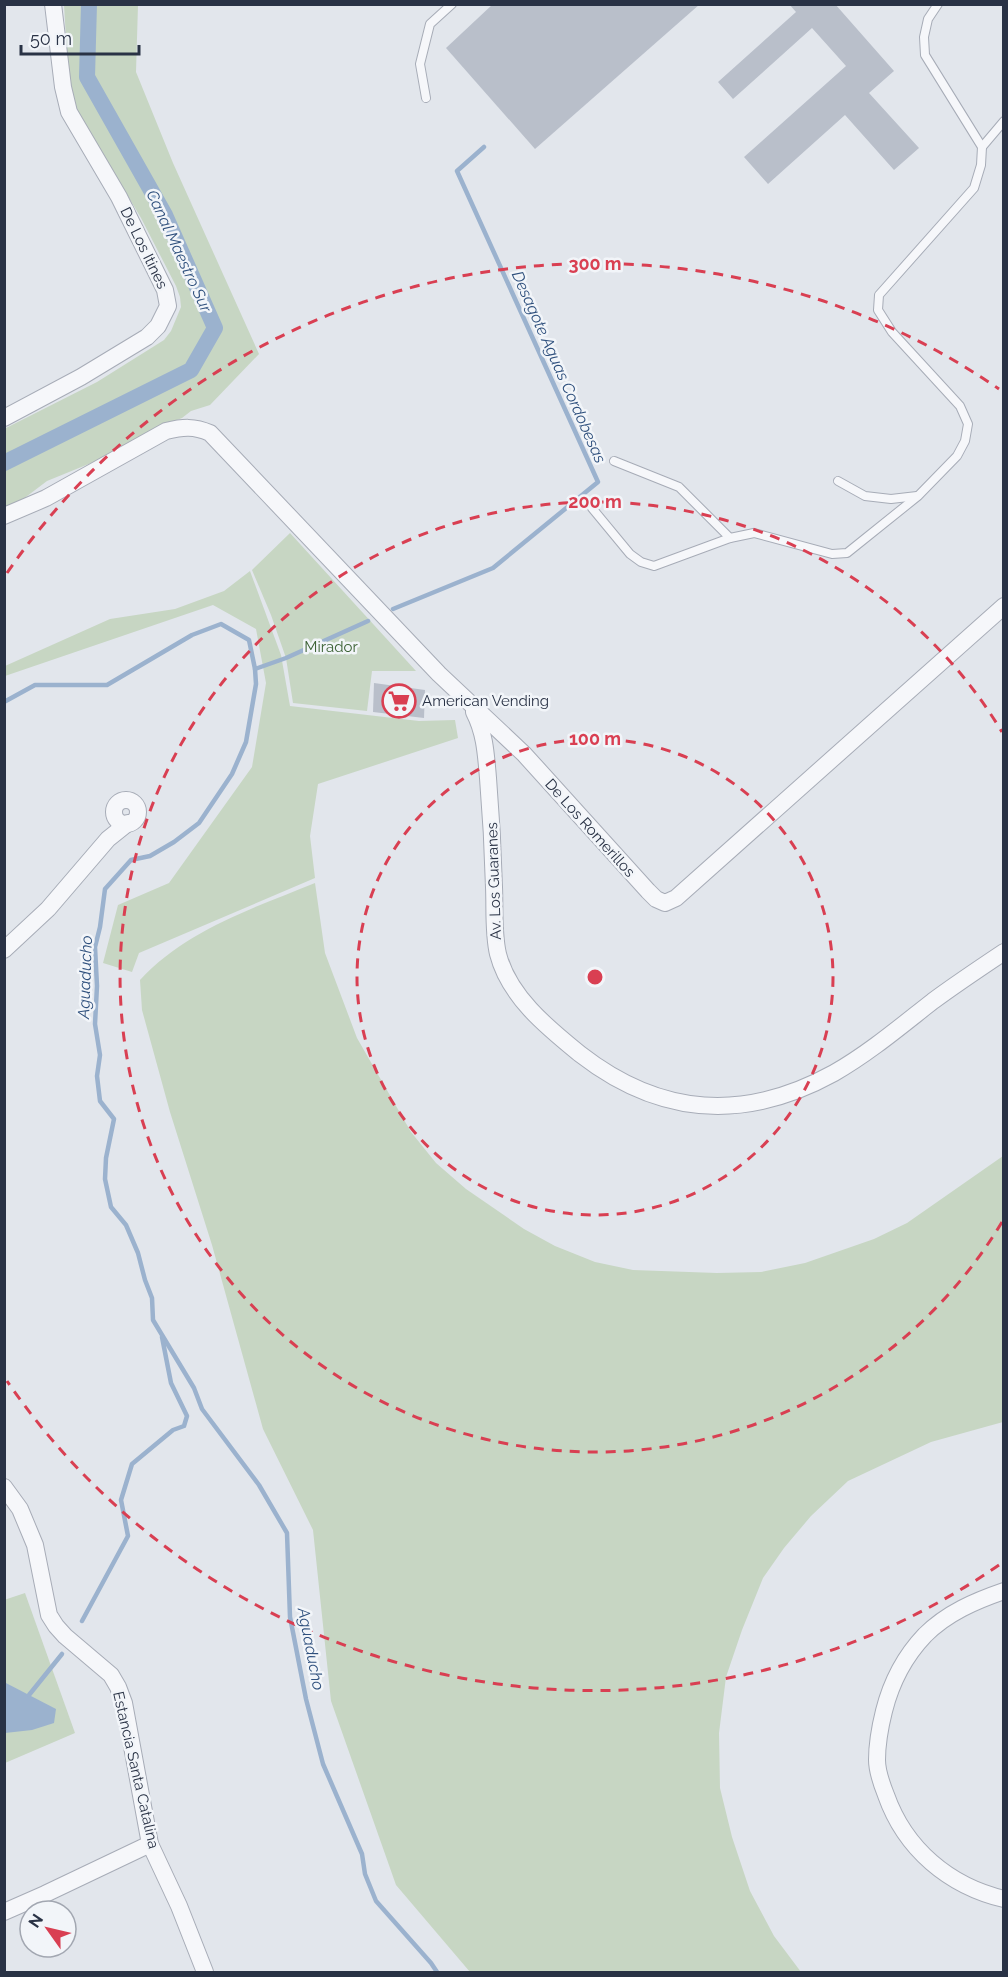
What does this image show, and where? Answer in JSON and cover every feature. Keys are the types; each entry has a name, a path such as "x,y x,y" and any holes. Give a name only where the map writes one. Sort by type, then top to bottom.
{"street":[{"name":"De Los Itines","path":"4,418 81,377 147,337 158,326 168,306 165,290 119,197 69,112 63,87 53,4"},
{"name":"De Los Romerillos","path":"8,515 45,490 92,472 166,431 183,427 201,429 210,433 469,704 524,754 648,891 656,899 665,903 676,898 1003,606"},
{"name":"Av. Los Guaranes","path":"469,704 483,733 486,756 493,841 498,955 517,992 531,1011 552,1032 607,1073 629,1084 665,1099 701,1106 769,1101 799,1090 835,1072 1004,952"},
{"path":"4,950 48,909 108,839 113,825 121,818"},
{"name":"Estancia Santa Catalina","path":"4,1487 20,1509 31,1535 49,1615 61,1631 111,1675 118,1687 124,1703 150,1844 179,1906 205,1972"},
{"path":"1004,1591 976,1601 952,1614 925,1636 904,1662 889,1693 880,1728 877,1762 890,1806 909,1839 925,1858 954,1879 981,1893 1004,1899"},
{"path":"4,1912 150,1844"}],"lane":[{"path":"426,98 420,64 430,24 452,4"},
{"path":"592,508 630,554 641,562 654,566 730,538 754,533 832,554 847,554 918,496 957,456 965,441 968,424 960,406 892,332 878,310 879,295 974,188 981,165 982,147 925,55 924,37 928,19 938,4"},
{"path":"982,147 1004,121"},
{"path":"614,461 679,487 730,538"},
{"path":"838,481 865,496 891,499 918,496"}],"green space":[{"path":"64,5 138,5 136,72 173,163 259,354 210,405 191,411 182,418 157,428 96,461 47,481 5,511 4,429 97,382 164,340 171,331 181,307 176,286 141,218 77,110 69,87"},
{"name":"Mirador","path":"290,533 416,671 372,671 367,711 293,703 286,658 252,570"},
{"path":"250,571 281,655 290,706 419,721 455,720 458,738 318,784 310,836 315,878 139,953 132,972 103,963 118,905 169,883 252,767 266,683 256,629 213,605 5,676 5,666 110,619 175,609 224,591"},
{"path":"315,883 325,953 357,1038 411,1132 436,1163 466,1189 524,1229 555,1246 595,1262 633,1270 717,1273 761,1272 805,1263 874,1239 907,1223 1003,1156 1003,1422 931,1442 848,1481 811,1516 763,1578 726,1677 719,1733 720,1788 732,1837 750,1891 774,1936 801,1972 470,1972 396,1885 331,1701 313,1530 263,1429 212,1245 170,1112 142,1010 140,980 178,947 245,911"},
{"path":"25,1593 75,1733 5,1763 4,1600"}],"water":[{"path":"4,1682 56,1709 54,1723 32,1730 5,1733"}],"building":[{"path":"493,4 700,4 535,149 446,48"},
{"path":"789,4 835,4 894,71 869,93 919,148 894,170 845,115 768,184 744,157 846,66 812,28 733,99 718,82 796,12"},
{"name":"American Vending","path":"374,683 425,690 424,718 373,712"}],"waterway":[{"name":"Canal Maestro Sur","path":"4,463 191,370 215,328 165,215 87,77 89,4"},
{"name":"Desagote Aguas Cordobesas","path":"393,609 493,568 598,482 457,171 484,147"},
{"name":"Desagote Aguas Cordobesas","path":"4,702 35,685 107,685 192,635 221,624 249,640 255,669 286,658 368,621"},
{"name":"Aguaducho","path":"255,669 256,684 246,742 232,774 199,823 150,856 131,860 105,889 95,947 97,986 95,1024 100,1055 97,1076 100,1101 114,1119 106,1158 105,1179 111,1207 126,1225 138,1253 152,1298 153,1320 194,1388 202,1409 259,1485 287,1533 290,1617 306,1699 323,1764 362,1854 365,1874 376,1901 437,1972"},
{"name":"Aguaducho","path":"82,1621 128,1536 121,1500 132,1464 173,1430 184,1426 187,1416 171,1383 162,1337"},
{"path":"29,1695 62,1654"}],"place":[{"name":"American Vending","path":"399,701"}]}
